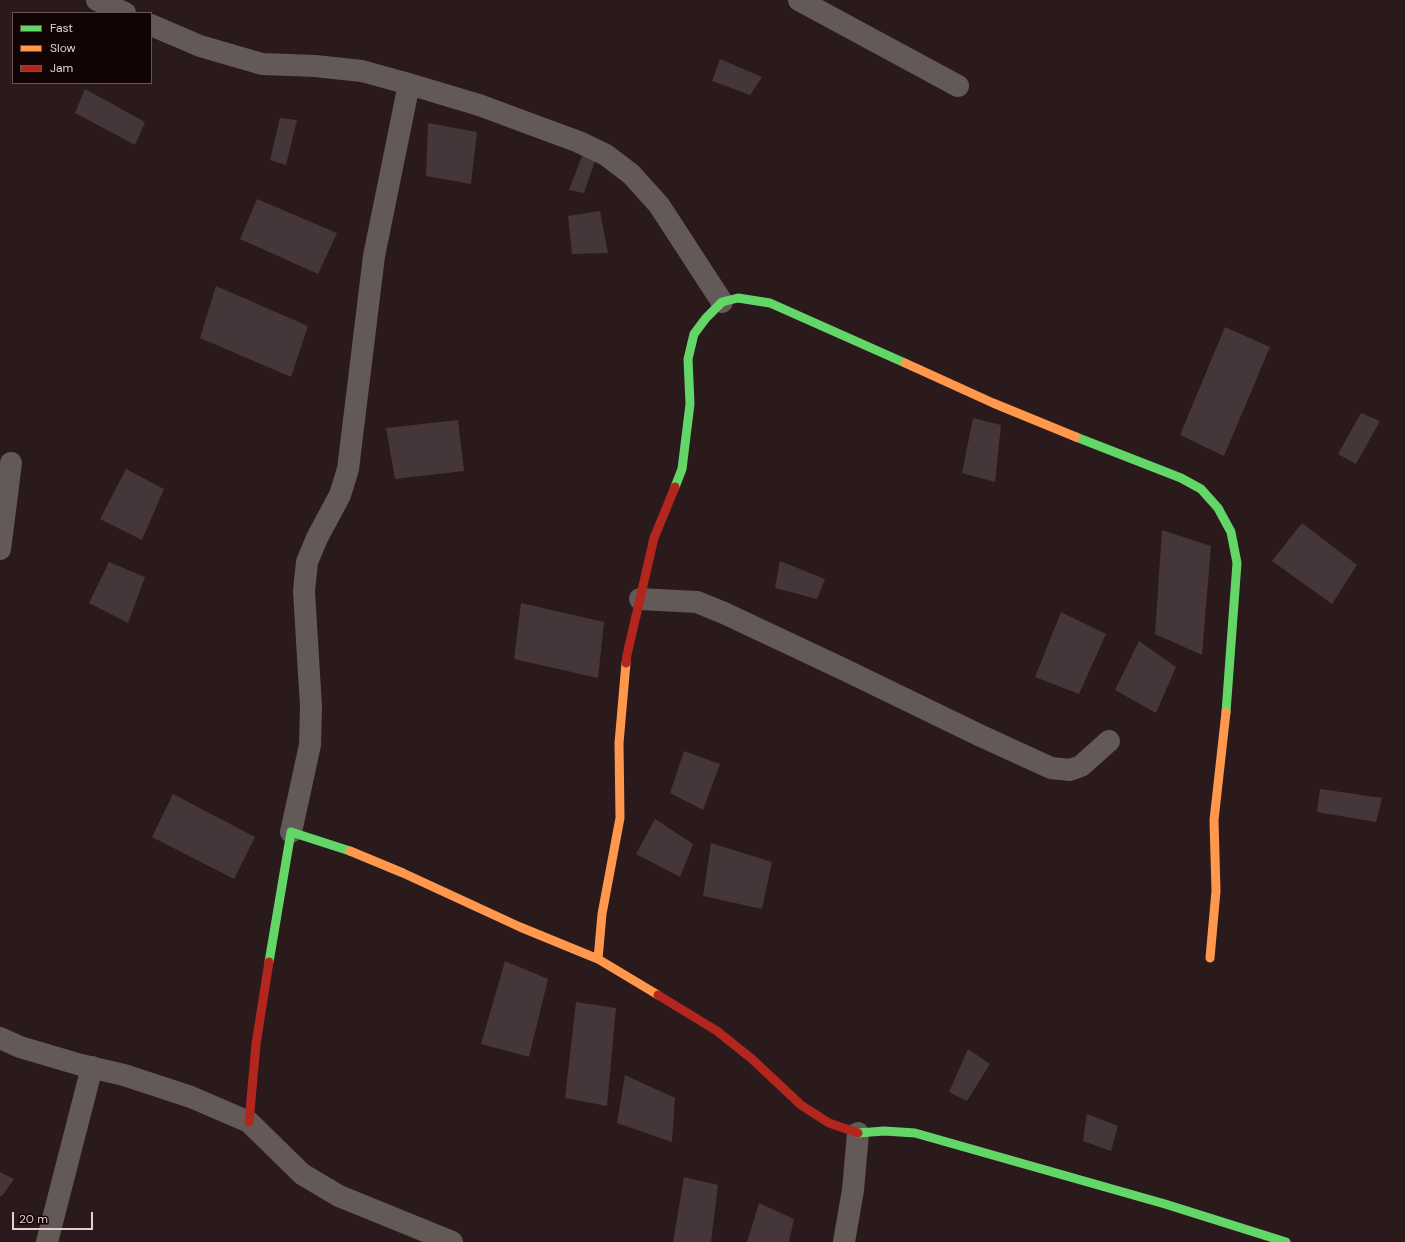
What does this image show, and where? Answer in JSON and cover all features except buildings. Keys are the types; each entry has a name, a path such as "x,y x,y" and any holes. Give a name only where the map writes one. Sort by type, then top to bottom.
{"street":[{"path":"97,0 123,12"},
{"path":"799,0 958,86"},
{"path":"152,24 200,46 262,64 315,66 362,72 409,84 479,105 579,142 606,155 631,174 659,205 722,302"},
{"path":"249,1122 256,1044 291,832 310,745 311,707 304,591 307,562 317,538 340,495 348,469 374,256 409,84"},
{"path":"598,959 602,914 620,818 618,743 627,655 654,538 682,469 690,404 688,359 694,334 706,318 722,302 738,298 770,303 993,403 1097,446 1181,478 1202,489 1218,508 1231,532 1237,562 1226,714 1214,820 1216,891 1210,958"},
{"path":"0,549 11,463"},
{"path":"640,600 697,602 724,613 1051,768 1070,770 1081,766 1109,741"},
{"path":"291,832 339,847 403,873 520,927 598,959 717,1031 752,1059 801,1105 829,1122 858,1134 884,1131 915,1133 1165,1204 1286,1242"},
{"path":"0,1038 20,1047 124,1075 191,1097 249,1122 302,1174 339,1196 452,1242"},
{"path":"47,1242 92,1067"},
{"path":"844,1242 853,1190 858,1134"}],"traffic: fast":[{"path":"675,487 682,469 690,404 688,359 694,334 706,318 722,302 738,298 770,303 905,363"},
{"path":"1076,437 1181,478 1201,489 1218,508 1231,532 1237,563 1226,712"},
{"path":"269,962 291,832 350,851"},
{"path":"858,1133 884,1131 915,1133 1165,1204 1286,1242"}],"traffic: slow":[{"path":"905,363 993,403 1076,437"},
{"path":"598,959 602,914 620,818 619,743 626,663"},
{"path":"1210,958 1216,891 1214,820 1226,712"},
{"path":"350,851 403,873 520,927 598,959 658,995"}],"traffic: jam":[{"path":"626,663 654,538 675,487"},
{"path":"249,1122 256,1044 269,962"},
{"path":"658,995 717,1031 752,1059 801,1105 829,1123 858,1133"}]}
